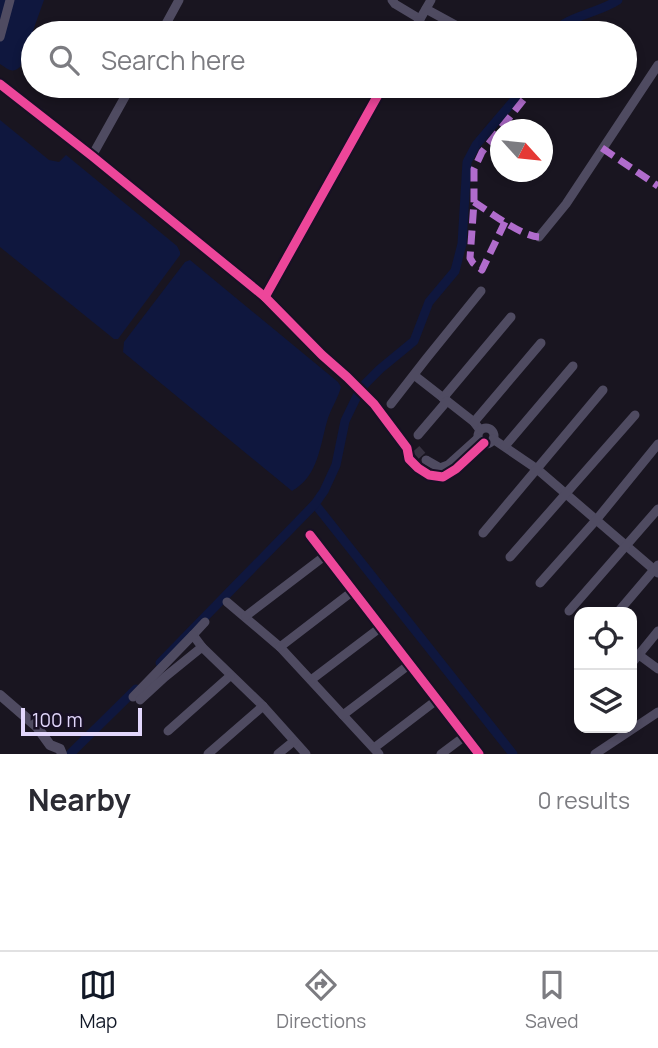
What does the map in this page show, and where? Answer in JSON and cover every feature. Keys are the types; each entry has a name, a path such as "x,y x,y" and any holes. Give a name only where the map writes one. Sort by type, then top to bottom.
{"street":[{"path":"0,37 10,0"},
{"path":"167,21 179,0"},
{"path":"392,0 420,19 428,4 453,21"},
{"path":"637,97 658,65"},
{"path":"0,84 265,296 374,404 411,449 409,459"},
{"path":"92,156 124,98"},
{"path":"265,296 376,98"},
{"path":"539,237 566,204 636,98"},
{"path":"391,404 481,291"},
{"path":"418,435 511,317"},
{"path":"418,468 429,475 443,477 456,469 482,435 541,343"},
{"path":"505,446 573,366"},
{"path":"414,375 445,399 482,435 505,446 537,468 626,546 657,569 623,607"},
{"path":"483,533 603,390"},
{"path":"510,558 635,415"},
{"path":"426,460 440,468 448,465 482,435"},
{"path":"540,583 658,444"},
{"path":"569,611 658,509"},
{"path":"310,535 479,754"},
{"path":"246,616 326,555"},
{"path":"280,647 354,591"},
{"path":"227,602 280,647 377,751 438,699"},
{"path":"202,647 137,699 205,622"},
{"path":"311,680 381,626"},
{"path":"637,657 658,631"},
{"path":"193,635 306,754"},
{"path":"639,655 658,670"},
{"path":"343,715 410,664"},
{"path":"168,731 230,676"},
{"path":"0,695 37,727 50,745 61,752"},
{"path":"208,754 263,706"},
{"path":"595,754 658,712"},
{"path":"441,754 465,736"},
{"path":"278,754 294,741"}],"water":[{"path":"0,0 44,0 36,21 21,21 20,67 10,70 0,64"},
{"path":"0,120 49,160 59,162 66,155 177,246 180,255 118,339 114,339 0,247"},
{"path":"190,260 341,387 328,418 313,468 301,485 292,491 123,352 124,342 185,262"}],"waterway":[{"path":"569,21 618,0"},
{"path":"160,663 315,504 324,491 336,465 345,421 358,394 380,369 414,341 429,302 455,271 462,244 467,162 476,145 515,98"},
{"path":"315,504 513,754"},
{"path":"70,754 136,689"}],"tunnel":[{"path":"416,449 426,460"}],"marked path":[{"path":"505,222 482,270 470,258 474,169 482,152 525,98"},
{"path":"602,148 658,186"},
{"path":"474,202 515,228 539,237"}],"cycle path":[{"path":"0,84 265,297 374,404 407,448 409,459 418,468 429,475 443,477 456,469 484,443"},
{"path":"265,297 376,98"},
{"path":"310,535 479,754"}]}
